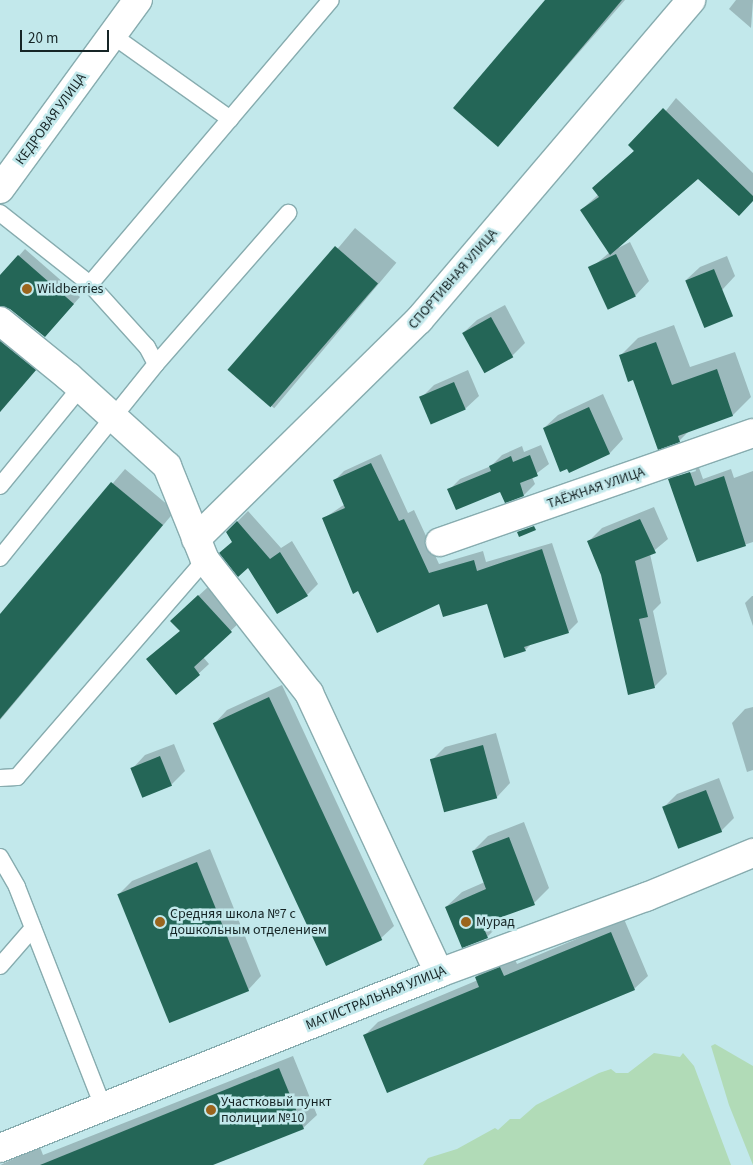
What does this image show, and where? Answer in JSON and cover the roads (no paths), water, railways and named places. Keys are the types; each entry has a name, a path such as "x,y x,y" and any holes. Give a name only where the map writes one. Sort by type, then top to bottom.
{"street":[{"name":"КЕДРОВАЯ УЛИЦА","path":"0,189 138,0"},
{"name":"СПОРТИВНАЯ УЛИЦА","path":"200,549 419,320 691,0"},
{"path":"0,321 80,388 167,466 200,549 309,693 439,973"},
{"name":"ТАЁЖНАЯ УЛИЦА","path":"440,542 753,433"},
{"name":"МАГИСТРАЛЬНАЯ УЛИЦА","path":"0,1148 439,973 646,897 753,853"}],"lane":[{"path":"90,284 331,0"},
{"path":"112,35 230,120"},
{"path":"0,558 114,419 156,364 288,213"},
{"path":"0,214 90,284 147,347 156,364"},
{"path":"0,486 80,388"},
{"path":"0,778 17,777 200,549"},
{"path":"0,857 17,887 103,1106"},
{"path":"0,966 33,928"}],"place":[{"name":"Wildberries","path":"27,289"},
{"name":"Средняя школа №7 с дошкольным отделением","path":"160,922"},
{"name":"Мурад","path":"466,922"},
{"name":"Участковый пункт полиции №10","path":"211,1110"}]}
